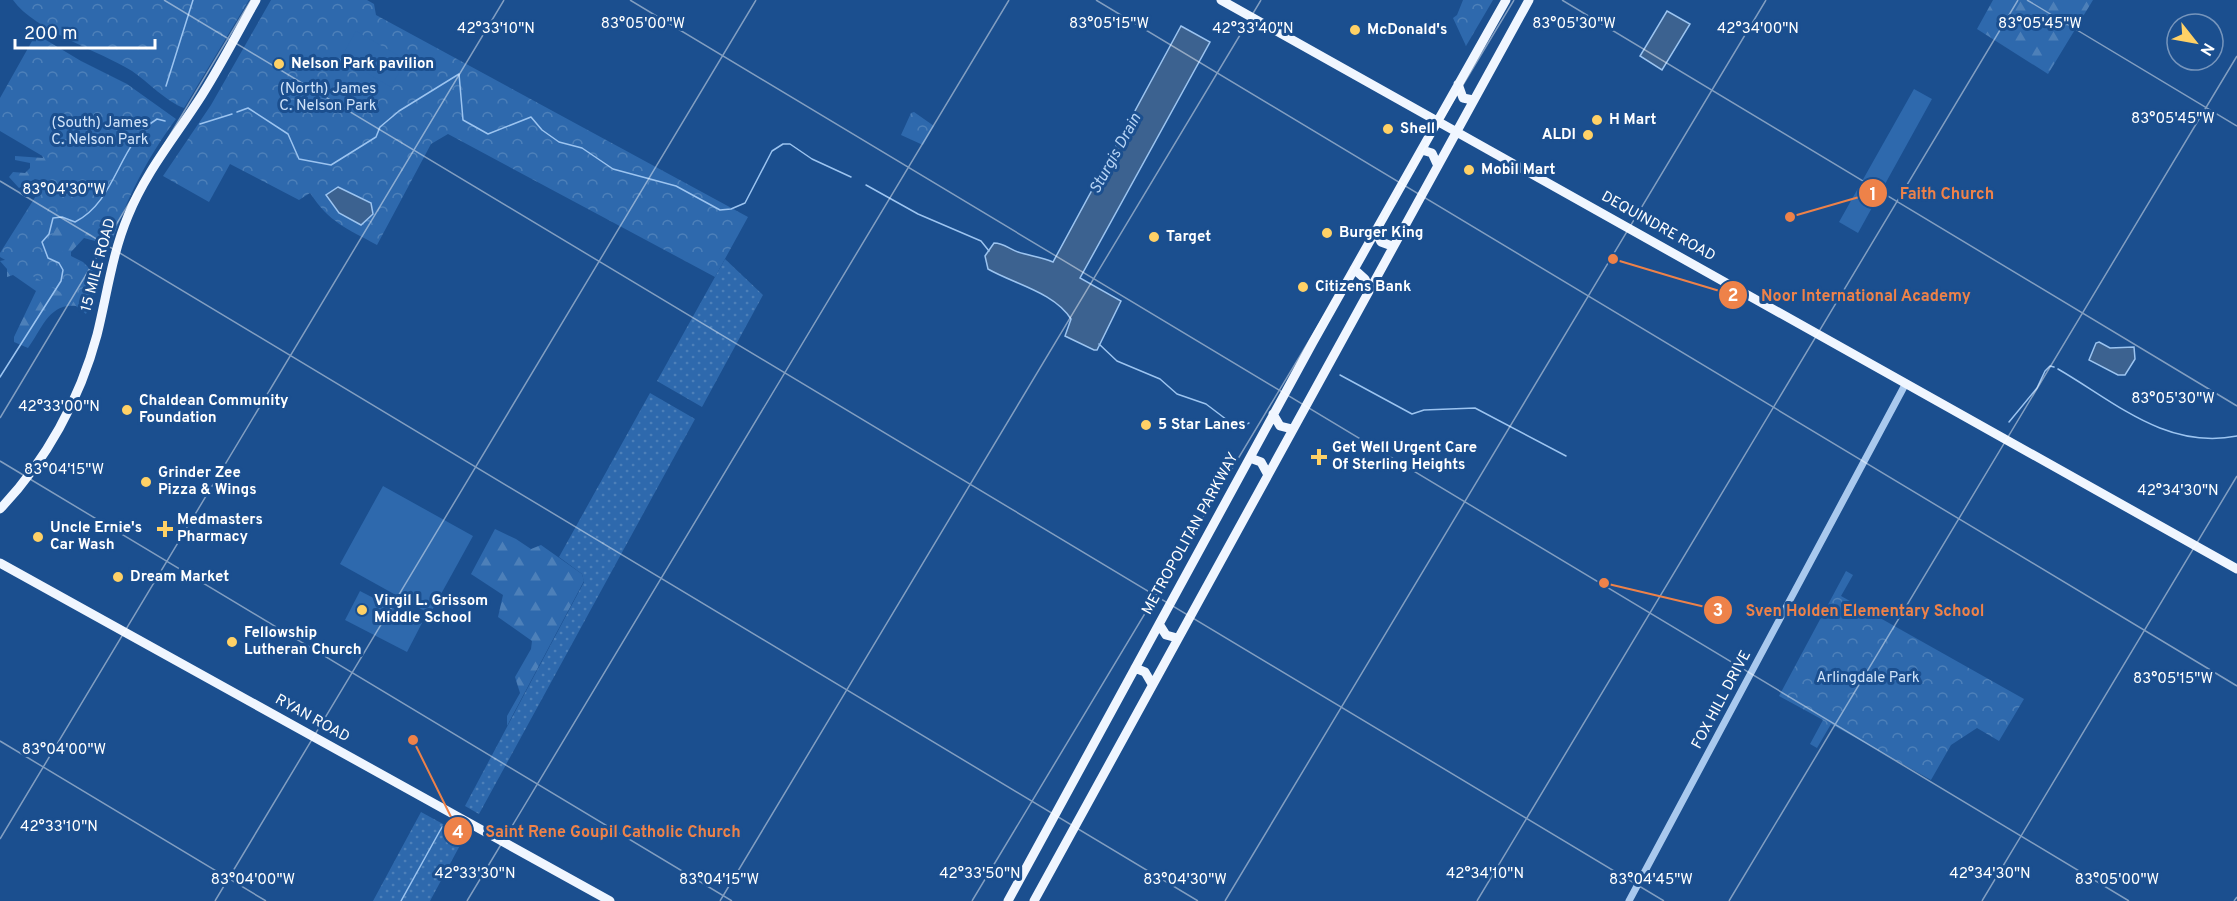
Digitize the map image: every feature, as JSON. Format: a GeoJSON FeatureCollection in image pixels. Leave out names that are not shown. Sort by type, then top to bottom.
{"type":"FeatureCollection","features":[{"type":"Feature","properties":{"kind":"main road","name":"15 MILE ROAD"},"geometry":{"type":"LineString","coordinates":[[0,509],[43,454],[75,397],[93,347],[120,236],[136,198],[156,161],[202,94],[256,0]]}},
{"type":"Feature","properties":{"kind":"main road","name":"DEQUINDRE ROAD"},"geometry":{"type":"LineString","coordinates":[[1221,0],[2237,569]]}},
{"type":"Feature","properties":{"kind":"main road","name":"METROPOLITAN PARKWAY"},"geometry":{"type":"LineString","coordinates":[[1008,901],[1375,230],[1506,0]]}},
{"type":"Feature","properties":{"kind":"main road"},"geometry":{"type":"LineString","coordinates":[[1034,901],[1267,473],[1529,0]]}},
{"type":"Feature","properties":{"kind":"main road"},"geometry":{"type":"LineString","coordinates":[[1458,84],[1463,98],[1473,100]]}},
{"type":"Feature","properties":{"kind":"main road"},"geometry":{"type":"LineString","coordinates":[[1422,150],[1432,153],[1437,164]]}},
{"type":"Feature","properties":{"kind":"main road"},"geometry":{"type":"LineString","coordinates":[[1375,230],[1381,242],[1392,246]]}},
{"type":"Feature","properties":{"kind":"main road"},"geometry":{"type":"LineString","coordinates":[[1354,269],[1365,279],[1369,288]]}},
{"type":"Feature","properties":{"kind":"main road"},"geometry":{"type":"LineString","coordinates":[[1274,414],[1280,426],[1292,429]]}},
{"type":"Feature","properties":{"kind":"main road"},"geometry":{"type":"LineString","coordinates":[[1250,458],[1262,462],[1267,473]]}},
{"type":"Feature","properties":{"kind":"main road","name":"RYAN ROAD"},"geometry":{"type":"LineString","coordinates":[[0,563],[610,901]]}},
{"type":"Feature","properties":{"kind":"main road"},"geometry":{"type":"LineString","coordinates":[[1159,624],[1166,635],[1177,638]]}},
{"type":"Feature","properties":{"kind":"main road"},"geometry":{"type":"LineString","coordinates":[[1135,668],[1145,672],[1152,684]]}},
{"type":"Feature","properties":{"kind":"street","name":"FOX HILL DRIVE"},"geometry":{"type":"LineString","coordinates":[[1629,901],[1906,383]]}},
{"type":"Feature","properties":{"kind":"green space","name":"(South) James C. Nelson Park"},"geometry":{"type":"Polygon","coordinates":[[[13,0],[249,0],[184,108],[164,97],[119,63],[69,40],[36,21],[13,0]]]}},
{"type":"Feature","properties":{"kind":"green space","name":"(North) James C. Nelson Park"},"geometry":{"type":"Polygon","coordinates":[[[271,0],[367,0],[374,4],[376,15],[748,217],[715,277],[448,134],[431,144],[377,245],[332,218],[310,193],[299,200],[230,164],[209,202],[163,176],[211,105],[271,0]]]}},
{"type":"Feature","properties":{"kind":"green space"},"geometry":{"type":"Polygon","coordinates":[[[1463,0],[1493,0],[1466,46],[1453,18],[1457,15],[1463,0]]]}},
{"type":"Feature","properties":{"kind":"green space"},"geometry":{"type":"Polygon","coordinates":[[[1993,0],[2093,0],[2048,74],[1977,29],[1993,0]]]}},
{"type":"Feature","properties":{"kind":"green space"},"geometry":{"type":"Polygon","coordinates":[[[356,31],[406,60],[391,87],[341,58],[356,31]]]}},
{"type":"Feature","properties":{"kind":"green space","name":"(South) James C. Nelson Park"},"geometry":{"type":"Polygon","coordinates":[[[36,34],[81,61],[127,84],[176,119],[138,180],[110,246],[62,217],[48,243],[98,274],[89,309],[0,257],[0,253],[56,164],[0,131],[0,98],[36,34]]]}},
{"type":"Feature","properties":{"kind":"green space"},"geometry":{"type":"Polygon","coordinates":[[[1914,89],[1932,99],[1858,233],[1839,222],[1914,89]]]}},
{"type":"Feature","properties":{"kind":"green space"},"geometry":{"type":"Polygon","coordinates":[[[29,109],[98,237],[95,241],[84,238],[71,252],[71,256],[83,262],[99,278],[86,314],[76,306],[59,309],[47,319],[28,348],[14,342],[14,337],[36,291],[13,275],[7,277],[7,269],[0,261],[9,259],[45,186],[43,181],[35,179],[19,188],[9,177],[13,172],[25,173],[30,168],[30,163],[15,160],[15,156],[43,158],[29,109]]]}},
{"type":"Feature","properties":{"kind":"green space"},"geometry":{"type":"Polygon","coordinates":[[[914,112],[934,126],[923,145],[901,135],[911,113],[914,112]]]}},
{"type":"Feature","properties":{"kind":"green space"},"geometry":{"type":"Polygon","coordinates":[[[725,259],[763,295],[702,407],[657,381],[725,259]]]}},
{"type":"Feature","properties":{"kind":"green space"},"geometry":{"type":"Polygon","coordinates":[[[650,393],[695,419],[479,814],[465,806],[584,582],[582,574],[559,557],[650,393]]]}},
{"type":"Feature","properties":{"kind":"green space"},"geometry":{"type":"Polygon","coordinates":[[[383,486],[473,536],[430,614],[340,564],[383,486]]]}},
{"type":"Feature","properties":{"kind":"green space"},"geometry":{"type":"Polygon","coordinates":[[[495,529],[531,549],[541,545],[582,574],[584,581],[507,726],[507,716],[520,693],[515,677],[531,649],[532,641],[498,617],[503,595],[471,574],[495,529]]]}},
{"type":"Feature","properties":{"kind":"green space","name":"Arlingdale Park"},"geometry":{"type":"Polygon","coordinates":[[[1846,571],[1853,575],[1841,596],[2024,699],[1999,741],[1977,728],[1951,745],[1931,780],[1831,724],[1817,748],[1810,744],[1823,720],[1779,696],[1846,571]]]}},
{"type":"Feature","properties":{"kind":"green space"},"geometry":{"type":"Polygon","coordinates":[[[360,591],[422,623],[407,652],[345,620],[360,591]]]}},
{"type":"Feature","properties":{"kind":"green space"},"geometry":{"type":"Polygon","coordinates":[[[421,812],[465,836],[430,901],[373,901],[421,812]]]}},
{"type":"Feature","properties":{"kind":"water"},"geometry":{"type":"Polygon","coordinates":[[[1667,11],[1690,24],[1662,70],[1640,56],[1667,11]]]}},
{"type":"Feature","properties":{"kind":"water","name":"Sturgis Drain"},"geometry":{"type":"Polygon","coordinates":[[[1181,26],[1210,42],[1080,278],[1121,301],[1097,350],[1094,350],[1065,336],[1071,319],[1055,302],[1033,289],[988,269],[985,256],[994,243],[998,243],[1018,252],[1053,262],[1181,26]]]}},
{"type":"Feature","properties":{"kind":"water"},"geometry":{"type":"Polygon","coordinates":[[[338,187],[371,203],[373,214],[361,225],[339,213],[326,195],[338,187]]]}},
{"type":"Feature","properties":{"kind":"water"},"geometry":{"type":"Polygon","coordinates":[[[2099,342],[2110,348],[2134,347],[2135,359],[2125,375],[2118,375],[2089,360],[2096,343],[2099,342]]]}},
{"type":"Feature","properties":{"kind":"waterway"},"geometry":{"type":"LineString","coordinates":[[166,86],[193,0]]}},
{"type":"Feature","properties":{"kind":"waterway"},"geometry":{"type":"LineString","coordinates":[[237,112],[248,108],[288,134],[299,159],[331,165],[376,137],[380,127],[399,111],[459,74],[463,120],[488,134],[531,117],[542,130],[559,142],[582,148],[613,169],[676,186],[720,210],[731,209],[745,203],[772,151],[783,144],[790,144],[812,159],[851,177]]}},
{"type":"Feature","properties":{"kind":"waterway"},"geometry":{"type":"LineString","coordinates":[[200,124],[232,114]]}},
{"type":"Feature","properties":{"kind":"waterway"},"geometry":{"type":"LineString","coordinates":[[0,377],[61,281],[63,270],[59,263],[48,258],[42,242],[49,234],[53,218],[62,217],[75,222],[89,213],[109,187],[134,142],[144,129],[157,119],[165,121]]}},
{"type":"Feature","properties":{"kind":"waterway"},"geometry":{"type":"LineString","coordinates":[[866,185],[918,214],[981,241],[989,251]]}},
{"type":"Feature","properties":{"kind":"waterway"},"geometry":{"type":"LineString","coordinates":[[1099,344],[1117,361],[1160,379],[1177,394],[1206,404],[1235,426],[1240,427],[1249,423]]}},
{"type":"Feature","properties":{"kind":"waterway"},"geometry":{"type":"LineString","coordinates":[[2009,422],[2037,388],[2045,371],[2050,366],[2054,367]]}},
{"type":"Feature","properties":{"kind":"waterway"},"geometry":{"type":"LineString","coordinates":[[2058,369],[2121,408],[2164,430],[2187,436],[2211,438],[2237,436]]}},
{"type":"Feature","properties":{"kind":"waterway"},"geometry":{"type":"LineString","coordinates":[[1340,375],[1412,414],[1424,410],[1475,408],[1566,456]]}},
{"type":"Feature","properties":{"kind":"waterway"},"geometry":{"type":"LineString","coordinates":[[401,901],[442,827]]}},
{"type":"Feature","properties":{"kind":"place","name":"McDonald's"},"geometry":{"type":"Point","coordinates":[1355,30]}},
{"type":"Feature","properties":{"kind":"place","name":"Nelson Park pavilion"},"geometry":{"type":"Point","coordinates":[279,64]}},
{"type":"Feature","properties":{"kind":"place","name":"H Mart"},"geometry":{"type":"Point","coordinates":[1597,120]}},
{"type":"Feature","properties":{"kind":"place","name":"Shell"},"geometry":{"type":"Point","coordinates":[1388,129]}},
{"type":"Feature","properties":{"kind":"place","name":"ALDI"},"geometry":{"type":"Point","coordinates":[1588,135]}},
{"type":"Feature","properties":{"kind":"place","name":"Mobil Mart"},"geometry":{"type":"Point","coordinates":[1469,170]}},
{"type":"Feature","properties":{"kind":"place","name":"Faith Church"},"geometry":{"type":"Point","coordinates":[1790,217]}},
{"type":"Feature","properties":{"kind":"place","name":"Burger King"},"geometry":{"type":"Point","coordinates":[1327,233]}},
{"type":"Feature","properties":{"kind":"place","name":"Target"},"geometry":{"type":"Point","coordinates":[1154,237]}},
{"type":"Feature","properties":{"kind":"place","name":"Noor International Academy"},"geometry":{"type":"Point","coordinates":[1613,259]}},
{"type":"Feature","properties":{"kind":"place","name":"Citizens Bank"},"geometry":{"type":"Point","coordinates":[1303,287]}},
{"type":"Feature","properties":{"kind":"place","name":"Chaldean Community Foundation"},"geometry":{"type":"Point","coordinates":[127,410]}},
{"type":"Feature","properties":{"kind":"place","name":"5 Star Lanes"},"geometry":{"type":"Point","coordinates":[1146,425]}},
{"type":"Feature","properties":{"kind":"place","name":"Get Well Urgent Care Of Sterling Heights"},"geometry":{"type":"Point","coordinates":[1319,457]}},
{"type":"Feature","properties":{"kind":"place","name":"Grinder Zee Pizza & Wings"},"geometry":{"type":"Point","coordinates":[146,482]}},
{"type":"Feature","properties":{"kind":"place","name":"Medmasters Pharmacy"},"geometry":{"type":"Point","coordinates":[165,529]}},
{"type":"Feature","properties":{"kind":"place","name":"Uncle Ernie's Car Wash"},"geometry":{"type":"Point","coordinates":[38,537]}},
{"type":"Feature","properties":{"kind":"place","name":"Dream Market"},"geometry":{"type":"Point","coordinates":[118,577]}},
{"type":"Feature","properties":{"kind":"place","name":"Sven Holden Elementary School"},"geometry":{"type":"Point","coordinates":[1604,583]}},
{"type":"Feature","properties":{"kind":"place","name":"Virgil L. Grissom Middle School"},"geometry":{"type":"Point","coordinates":[362,610]}},
{"type":"Feature","properties":{"kind":"place","name":"Fellowship Lutheran Church"},"geometry":{"type":"Point","coordinates":[232,642]}},
{"type":"Feature","properties":{"kind":"place","name":"Saint Rene Goupil Catholic Church"},"geometry":{"type":"Point","coordinates":[413,740]}}]}
